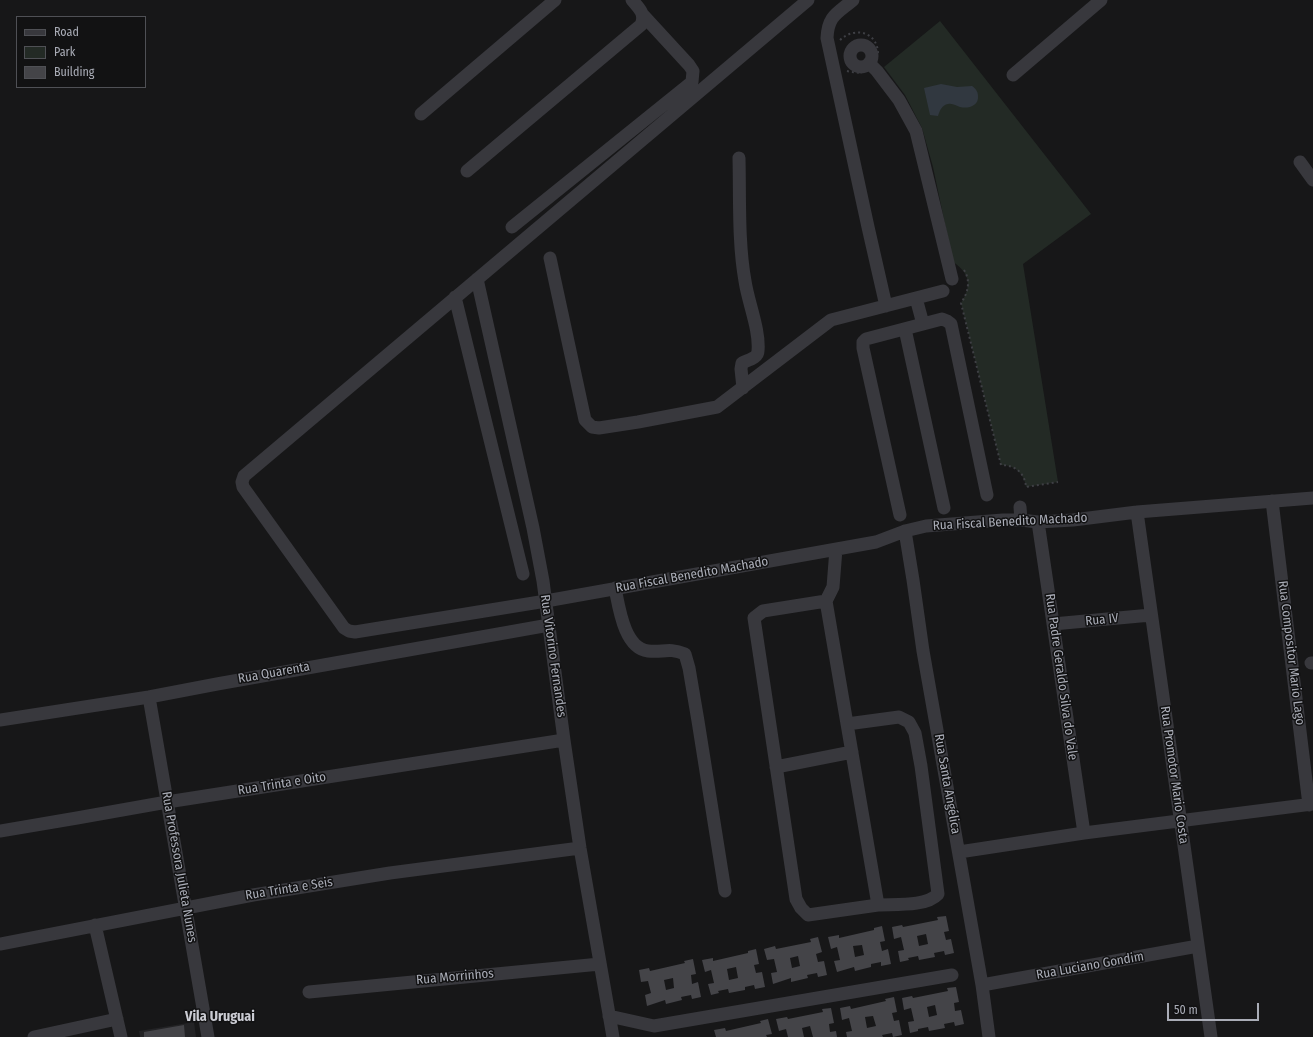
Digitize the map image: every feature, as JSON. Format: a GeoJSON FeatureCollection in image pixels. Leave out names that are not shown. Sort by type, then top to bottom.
{"type":"FeatureCollection","features":[{"type":"Feature","properties":{"kind":"street"},"geometry":{"type":"LineString","coordinates":[[420,114],[555,0]]}},
{"type":"Feature","properties":{"kind":"street"},"geometry":{"type":"LineString","coordinates":[[512,227],[692,82],[693,71],[689,65],[643,15],[642,11],[632,0]]}},
{"type":"Feature","properties":{"kind":"street"},"geometry":{"type":"LineString","coordinates":[[523,574],[456,297],[808,0]]}},
{"type":"Feature","properties":{"kind":"street"},"geometry":{"type":"LineString","coordinates":[[853,0],[831,18],[827,27],[827,38],[886,306]]}},
{"type":"Feature","properties":{"kind":"street"},"geometry":{"type":"LineString","coordinates":[[1012,75],[1101,0]]}},
{"type":"Feature","properties":{"kind":"street"},"geometry":{"type":"LineString","coordinates":[[467,171],[641,25],[644,19],[643,15]]}},
{"type":"Feature","properties":{"kind":"street"},"geometry":{"type":"LineString","coordinates":[[870,65],[877,71],[899,100],[916,131],[952,279]]}},
{"type":"Feature","properties":{"kind":"street"},"geometry":{"type":"LineString","coordinates":[[739,158],[744,281],[758,341],[758,353],[756,356],[742,363],[740,368],[743,388]]}},
{"type":"Feature","properties":{"kind":"street"},"geometry":{"type":"LineString","coordinates":[[1300,162],[1313,180]]}},
{"type":"Feature","properties":{"kind":"street"},"geometry":{"type":"LineString","coordinates":[[550,258],[585,420],[592,427],[599,428],[618,426],[717,407],[831,320],[943,291]]}},
{"type":"Feature","properties":{"kind":"street","name":"Rua Vitorino Fernandes"},"geometry":{"type":"LineString","coordinates":[[477,279],[533,528],[543,582],[580,848],[613,1037]]}},
{"type":"Feature","properties":{"kind":"street","name":"Rua Fiscal Benedito Machado"},"geometry":{"type":"LineString","coordinates":[[456,297],[244,476],[242,482],[244,487],[344,628],[349,631],[355,632],[546,600],[876,542],[905,531],[926,526],[1003,514],[1021,514],[1038,522],[1073,520],[1137,512],[1313,498]]}},
{"type":"Feature","properties":{"kind":"street"},"geometry":{"type":"LineString","coordinates":[[916,298],[923,324]]}},
{"type":"Feature","properties":{"kind":"street"},"geometry":{"type":"LineString","coordinates":[[900,515],[863,348],[863,342],[866,339],[942,319],[951,324],[987,495]]}},
{"type":"Feature","properties":{"kind":"street"},"geometry":{"type":"LineString","coordinates":[[905,329],[944,508]]}},
{"type":"Feature","properties":{"kind":"street","name":"Rua Compositor Mario Lago"},"geometry":{"type":"LineString","coordinates":[[1272,501],[1311,805]]}},
{"type":"Feature","properties":{"kind":"street","name":"Rua Promotor Mario Costa"},"geometry":{"type":"LineString","coordinates":[[1137,512],[1211,1037]]}},
{"type":"Feature","properties":{"kind":"street","name":"Rua Padre Geraldo Silva do Vale"},"geometry":{"type":"LineString","coordinates":[[1038,522],[1084,833]]}},
{"type":"Feature","properties":{"kind":"street","name":"Rua Santa Angélica"},"geometry":{"type":"LineString","coordinates":[[905,531],[923,651],[982,985],[989,1037]]}},
{"type":"Feature","properties":{"kind":"street"},"geometry":{"type":"LineString","coordinates":[[836,549],[833,587],[826,601],[878,905]]}},
{"type":"Feature","properties":{"kind":"street"},"geometry":{"type":"LineString","coordinates":[[615,588],[624,628],[634,645],[647,651],[674,650],[684,654],[689,668],[725,891]]}},
{"type":"Feature","properties":{"kind":"street"},"geometry":{"type":"LineString","coordinates":[[826,601],[763,611],[754,618],[796,899],[801,908],[808,915],[878,905],[921,902],[934,899],[938,894],[921,766],[915,733],[910,722],[899,717],[847,724]]}},
{"type":"Feature","properties":{"kind":"street","name":"Rua IV"},"geometry":{"type":"LineString","coordinates":[[1053,624],[1151,615]]}},
{"type":"Feature","properties":{"kind":"street","name":"Rua Quarenta"},"geometry":{"type":"LineString","coordinates":[[0,720],[149,697],[549,625]]}},
{"type":"Feature","properties":{"kind":"street","name":"Rua Professora Julieta Nunes"},"geometry":{"type":"LineString","coordinates":[[149,697],[208,1037]]}},
{"type":"Feature","properties":{"kind":"street","name":"Rua Trinta e Oito"},"geometry":{"type":"LineString","coordinates":[[0,830],[167,802],[564,740]]}},
{"type":"Feature","properties":{"kind":"street"},"geometry":{"type":"LineString","coordinates":[[776,767],[852,752]]}},
{"type":"Feature","properties":{"kind":"street"},"geometry":{"type":"LineString","coordinates":[[959,852],[1084,833],[1311,805]]}},
{"type":"Feature","properties":{"kind":"street","name":"Rua Trinta e Seis"},"geometry":{"type":"LineString","coordinates":[[0,944],[253,895],[390,873],[580,848]]}},
{"type":"Feature","properties":{"kind":"street"},"geometry":{"type":"LineString","coordinates":[[95,925],[121,1037]]}},
{"type":"Feature","properties":{"kind":"street","name":"Rua Luciano Gondim"},"geometry":{"type":"LineString","coordinates":[[982,985],[1198,946]]}},
{"type":"Feature","properties":{"kind":"street","name":"Rua Morrinhos"},"geometry":{"type":"LineString","coordinates":[[309,992],[600,964]]}},
{"type":"Feature","properties":{"kind":"street"},"geometry":{"type":"LineString","coordinates":[[609,1016],[654,1026],[952,975]]}},
{"type":"Feature","properties":{"kind":"street"},"geometry":{"type":"LineString","coordinates":[[34,1037],[117,1019]]}},
{"type":"Feature","properties":{"kind":"path"},"geometry":{"type":"LineString","coordinates":[[839,41],[850,33],[856,32],[863,33],[874,40],[877,46],[878,52],[870,65],[851,72],[844,70]]}},
{"type":"Feature","properties":{"kind":"path"},"geometry":{"type":"LineString","coordinates":[[960,266],[967,276],[968,288],[966,296],[961,303],[1000,465],[1013,466],[1019,470],[1026,481],[1026,487],[1058,482]]}},
{"type":"Feature","properties":{"kind":"shaded area"},"geometry":{"type":"Polygon","coordinates":[[[941,84],[957,87],[972,86],[978,96],[977,102],[966,108],[951,104],[944,105],[938,116],[930,115],[924,88],[941,84]]]}},
{"type":"Feature","properties":{"kind":"shaded area"},"geometry":{"type":"Polygon","coordinates":[[[194,1022],[196,1037],[140,1037],[139,1031],[194,1022]]]}},
{"type":"Feature","properties":{"kind":"green space"},"geometry":{"type":"Polygon","coordinates":[[[940,21],[1091,214],[1023,264],[1058,482],[1026,487],[1021,474],[1015,468],[1001,465],[961,303],[967,291],[968,280],[959,266],[953,262],[933,167],[922,128],[905,95],[884,67],[940,21]]]}},
{"type":"Feature","properties":{"kind":"building"},"geometry":{"type":"Polygon","coordinates":[[[946,916],[949,931],[944,932],[946,940],[951,939],[954,953],[945,955],[944,951],[934,953],[935,957],[919,960],[918,956],[908,958],[909,960],[900,962],[898,951],[904,950],[901,937],[894,939],[892,927],[902,925],[903,927],[938,920],[937,917],[946,916]],[[926,934],[917,936],[919,946],[928,944],[926,934]]]}},
{"type":"Feature","properties":{"kind":"building"},"geometry":{"type":"Polygon","coordinates":[[[882,926],[885,941],[880,942],[882,951],[888,949],[891,964],[881,966],[881,962],[871,964],[871,967],[855,971],[854,967],[837,972],[834,961],[840,960],[837,947],[831,949],[828,937],[839,935],[839,938],[874,930],[874,928],[882,926]],[[862,945],[853,946],[855,957],[864,955],[862,945]]]}},
{"type":"Feature","properties":{"kind":"building"},"geometry":{"type":"Polygon","coordinates":[[[818,937],[822,952],[816,954],[818,962],[824,961],[827,975],[818,977],[817,973],[807,975],[808,978],[791,982],[791,978],[773,984],[771,973],[777,972],[774,959],[767,960],[764,949],[775,946],[776,949],[811,942],[810,939],[818,937]],[[798,956],[790,958],[792,968],[800,966],[798,956]]]}},
{"type":"Feature","properties":{"kind":"building"},"geometry":{"type":"Polygon","coordinates":[[[756,949],[759,964],[754,965],[756,973],[762,972],[765,987],[755,989],[754,985],[745,987],[745,990],[729,993],[728,989],[718,991],[719,993],[711,995],[708,984],[714,983],[711,970],[705,972],[702,960],[713,958],[713,961],[748,953],[748,951],[756,949]],[[736,967],[727,969],[729,980],[738,978],[736,967]]]}},
{"type":"Feature","properties":{"kind":"building"},"geometry":{"type":"Polygon","coordinates":[[[693,959],[696,974],[691,975],[692,984],[698,982],[701,997],[692,999],[691,995],[681,997],[682,1000],[666,1004],[665,1000],[647,1006],[645,995],[651,993],[648,981],[641,982],[639,970],[649,968],[650,971],[685,963],[684,961],[693,959]],[[673,978],[664,980],[666,990],[674,988],[673,978]]]}},
{"type":"Feature","properties":{"kind":"building"},"geometry":{"type":"Polygon","coordinates":[[[956,987],[959,1002],[954,1003],[955,1011],[961,1010],[964,1024],[955,1026],[954,1022],[944,1024],[945,1028],[929,1031],[928,1027],[918,1029],[918,1031],[910,1033],[908,1022],[914,1021],[911,1008],[904,1010],[902,998],[912,996],[913,998],[948,991],[947,988],[956,987]],[[935,1005],[927,1007],[929,1017],[937,1015],[935,1005]]]}},
{"type":"Feature","properties":{"kind":"building"},"geometry":{"type":"Polygon","coordinates":[[[894,997],[897,1012],[892,1013],[894,1021],[899,1020],[902,1035],[893,1037],[892,1033],[882,1035],[883,1037],[847,1037],[846,1032],[852,1031],[849,1018],[842,1020],[840,1008],[850,1006],[851,1009],[886,1001],[885,999],[894,997]],[[873,1016],[865,1017],[867,1028],[876,1026],[873,1016]]]}},
{"type":"Feature","properties":{"kind":"building"},"geometry":{"type":"Polygon","coordinates":[[[831,1008],[834,1023],[829,1024],[830,1032],[836,1031],[837,1037],[813,1037],[810,1026],[802,1028],[804,1037],[788,1037],[786,1029],[779,1031],[776,1019],[787,1017],[788,1019],[823,1012],[822,1009],[831,1008]]]}},
{"type":"Feature","properties":{"kind":"building"},"geometry":{"type":"Polygon","coordinates":[[[768,1019],[772,1034],[766,1035],[767,1037],[716,1037],[714,1030],[725,1028],[726,1031],[761,1023],[760,1021],[768,1019]]]}},
{"type":"Feature","properties":{"kind":"building"},"geometry":{"type":"Polygon","coordinates":[[[184,1025],[185,1037],[144,1037],[144,1032],[184,1025]]]}},
{"type":"Feature","properties":{"kind":"district","name":"Vila Uruguai"},"geometry":{"type":"Point","coordinates":[220,1017]}}]}
